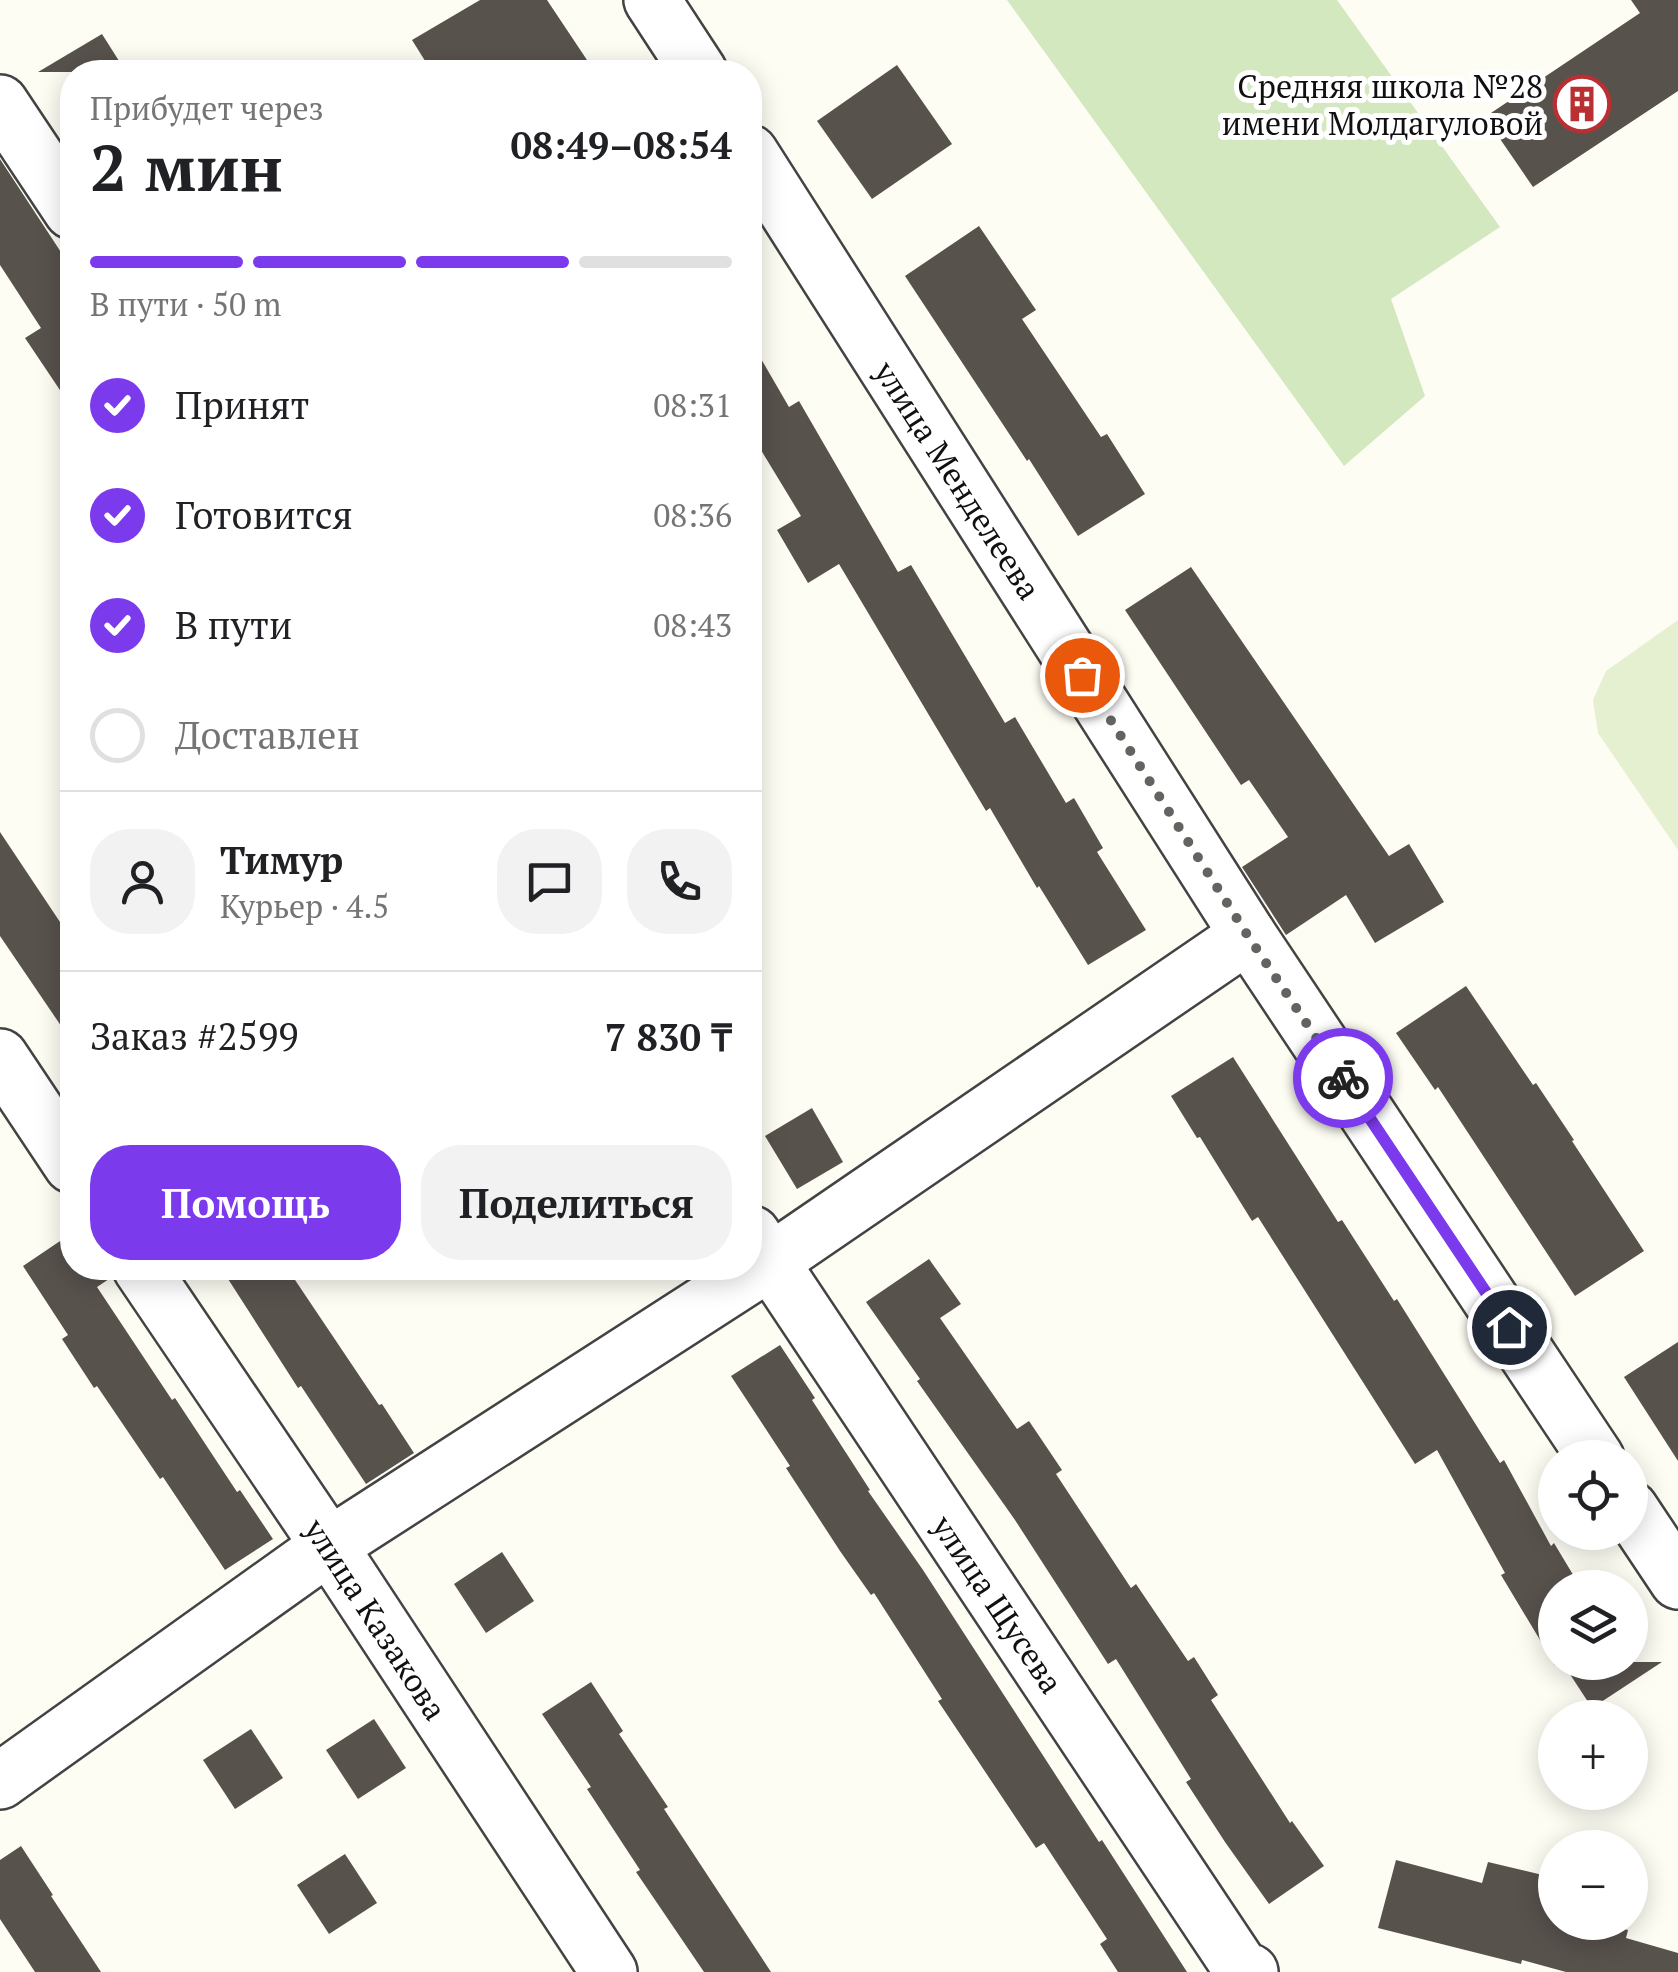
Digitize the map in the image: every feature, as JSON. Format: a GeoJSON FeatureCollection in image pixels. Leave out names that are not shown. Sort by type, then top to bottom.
{"type":"FeatureCollection","features":[{"type":"Feature","properties":{"kind":"street"},"geometry":{"type":"LineString","coordinates":[[652,0],[690,60]]}},
{"type":"Feature","properties":{"kind":"street"},"geometry":{"type":"LineString","coordinates":[[0,103],[60,193]]}},
{"type":"Feature","properties":{"kind":"street","name":"улица Менделеева"},"geometry":{"type":"LineString","coordinates":[[762,172],[1248,936],[1584,1440]]}},
{"type":"Feature","properties":{"kind":"street"},"geometry":{"type":"LineString","coordinates":[[762,1245],[1248,936]]}},
{"type":"Feature","properties":{"kind":"street"},"geometry":{"type":"LineString","coordinates":[[0,1057],[60,1147]]}},
{"type":"Feature","properties":{"kind":"street","name":"улица Щусева"},"geometry":{"type":"LineString","coordinates":[[762,1249],[1242,1970],[1250,1972]]}},
{"type":"Feature","properties":{"kind":"street","name":"улица Казакова"},"geometry":{"type":"LineString","coordinates":[[150,1280],[609,1972]]}},
{"type":"Feature","properties":{"kind":"street"},"geometry":{"type":"LineString","coordinates":[[0,1780],[711,1280]]}},
{"type":"Feature","properties":{"kind":"street"},"geometry":{"type":"LineString","coordinates":[[1648,1536],[1678,1581]]}},
{"type":"Feature","properties":{"kind":"green space"},"geometry":{"type":"Polygon","coordinates":[[[1007,0],[1337,0],[1500,227],[1391,299],[1425,396],[1344,466],[1007,0]]]}},
{"type":"Feature","properties":{"kind":"green space"},"geometry":{"type":"Polygon","coordinates":[[[1678,620],[1678,850],[1598,733],[1593,700],[1606,671],[1678,620]]]}},
{"type":"Feature","properties":{"kind":"building"},"geometry":{"type":"Polygon","coordinates":[[[480,0],[547,0],[587,60],[424,60],[412,40],[480,0]]]}},
{"type":"Feature","properties":{"kind":"building","name":"Средняя школа №28 имени Молдагуловой"},"geometry":{"type":"Polygon","coordinates":[[[1631,0],[1678,0],[1678,91],[1533,187],[1485,117],[1640,13],[1631,0]]]}},
{"type":"Feature","properties":{"kind":"building"},"geometry":{"type":"Polygon","coordinates":[[[102,34],[118,60],[60,60],[60,72],[38,72],[102,34]]]}},
{"type":"Feature","properties":{"kind":"building"},"geometry":{"type":"Polygon","coordinates":[[[897,65],[952,144],[872,199],[817,121],[897,65]]]}},
{"type":"Feature","properties":{"kind":"building"},"geometry":{"type":"Polygon","coordinates":[[[0,159],[60,251],[60,390],[25,338],[41,328],[0,265],[0,159]]]}},
{"type":"Feature","properties":{"kind":"building"},"geometry":{"type":"Polygon","coordinates":[[[979,226],[1036,310],[1022,319],[1101,437],[1107,434],[1145,494],[1078,536],[905,276],[979,226]]]}},
{"type":"Feature","properties":{"kind":"building"},"geometry":{"type":"Polygon","coordinates":[[[762,361],[789,407],[799,401],[898,572],[911,565],[1005,723],[1015,717],[1066,803],[1074,798],[1103,848],[1097,852],[1146,930],[1088,965],[990,808],[986,811],[839,564],[808,583],[777,530],[801,516],[762,452],[762,361]]]}},
{"type":"Feature","properties":{"kind":"building"},"geometry":{"type":"Polygon","coordinates":[[[1191,567],[1389,856],[1409,844],[1444,902],[1375,943],[1346,895],[1286,935],[1242,867],[1288,837],[1249,780],[1241,785],[1125,610],[1191,567]]]}},
{"type":"Feature","properties":{"kind":"building"},"geometry":{"type":"Polygon","coordinates":[[[0,832],[60,922],[60,1024],[0,936],[0,832]]]}},
{"type":"Feature","properties":{"kind":"building"},"geometry":{"type":"Polygon","coordinates":[[[1466,986],[1533,1085],[1536,1083],[1644,1251],[1575,1296],[1438,1087],[1435,1090],[1396,1033],[1466,986]]]}},
{"type":"Feature","properties":{"kind":"building"},"geometry":{"type":"Polygon","coordinates":[[[1233,1057],[1338,1222],[1342,1220],[1394,1301],[1397,1299],[1500,1463],[1504,1460],[1538,1522],[1538,1550],[1558,1550],[1570,1570],[1538,1570],[1538,1637],[1501,1575],[1505,1573],[1437,1450],[1415,1464],[1258,1217],[1252,1221],[1171,1096],[1233,1057]]]}},
{"type":"Feature","properties":{"kind":"building"},"geometry":{"type":"Polygon","coordinates":[[[812,1108],[843,1162],[797,1189],[765,1136],[812,1108]]]}},
{"type":"Feature","properties":{"kind":"building"},"geometry":{"type":"Polygon","coordinates":[[[60,1241],[60,1280],[108,1280],[97,1287],[172,1400],[175,1398],[273,1539],[225,1570],[163,1477],[160,1479],[97,1386],[94,1388],[62,1339],[68,1335],[23,1266],[60,1241]]]}},
{"type":"Feature","properties":{"kind":"building"},"geometry":{"type":"Polygon","coordinates":[[[929,1259],[961,1304],[940,1318],[1017,1429],[1029,1421],[1062,1470],[1056,1474],[1131,1588],[1136,1584],[1188,1661],[1194,1657],[1218,1695],[1211,1700],[1290,1823],[1324,1866],[1269,1904],[1186,1782],[1191,1779],[1116,1659],[1108,1664],[866,1302],[929,1259]]]}},
{"type":"Feature","properties":{"kind":"building"},"geometry":{"type":"Polygon","coordinates":[[[229,1280],[295,1280],[414,1453],[366,1484],[301,1386],[298,1388],[229,1280]]]}},
{"type":"Feature","properties":{"kind":"building"},"geometry":{"type":"Polygon","coordinates":[[[1678,1342],[1678,1461],[1624,1377],[1678,1342]]]}},
{"type":"Feature","properties":{"kind":"building"},"geometry":{"type":"Polygon","coordinates":[[[780,1345],[868,1491],[1187,1972],[1118,1972],[1100,1944],[1107,1939],[1044,1843],[1036,1848],[938,1701],[942,1699],[874,1593],[871,1595],[840,1551],[786,1468],[790,1466],[731,1376],[780,1345]]]}},
{"type":"Feature","properties":{"kind":"building"},"geometry":{"type":"Polygon","coordinates":[[[502,1552],[534,1601],[486,1633],[454,1584],[502,1552]]]}},
{"type":"Feature","properties":{"kind":"building"},"geometry":{"type":"Polygon","coordinates":[[[1648,1662],[1662,1662],[1648,1671],[1648,1662]]]}},
{"type":"Feature","properties":{"kind":"building"},"geometry":{"type":"Polygon","coordinates":[[[1574,1680],[1635,1680],[1604,1700],[1587,1700],[1574,1680]]]}},
{"type":"Feature","properties":{"kind":"building"},"geometry":{"type":"Polygon","coordinates":[[[591,1682],[623,1731],[619,1734],[668,1807],[664,1809],[771,1972],[704,1972],[636,1872],[640,1870],[587,1789],[591,1787],[542,1714],[591,1682]]]}},
{"type":"Feature","properties":{"kind":"building"},"geometry":{"type":"Polygon","coordinates":[[[374,1719],[406,1768],[358,1799],[326,1750],[374,1719]]]}},
{"type":"Feature","properties":{"kind":"building"},"geometry":{"type":"Polygon","coordinates":[[[251,1729],[283,1778],[235,1809],[203,1760],[251,1729]]]}},
{"type":"Feature","properties":{"kind":"building"},"geometry":{"type":"Polygon","coordinates":[[[21,1846],[101,1972],[35,1972],[0,1919],[0,1860],[21,1846]]]}},
{"type":"Feature","properties":{"kind":"building"},"geometry":{"type":"Polygon","coordinates":[[[345,1854],[377,1903],[329,1934],[297,1885],[345,1854]]]}},
{"type":"Feature","properties":{"kind":"building"},"geometry":{"type":"Polygon","coordinates":[[[1396,1860],[1482,1883],[1488,1862],[1538,1874],[1538,1940],[1633,1940],[1678,1953],[1678,1972],[1566,1972],[1378,1928],[1396,1860]]]}},
{"type":"Feature","properties":{"kind":"way so far"},"geometry":{"type":"LineString","coordinates":[[1082,675],[1343,1078]]}},
{"type":"Feature","properties":{"kind":"place","name":"Средняя школа №28 имени Молдагуловой"},"geometry":{"type":"Point","coordinates":[1582,104]}},
{"type":"Feature","properties":{"kind":"route"},"geometry":{"type":"LineString","coordinates":[[1343,1078],[1509,1327]]}}]}
